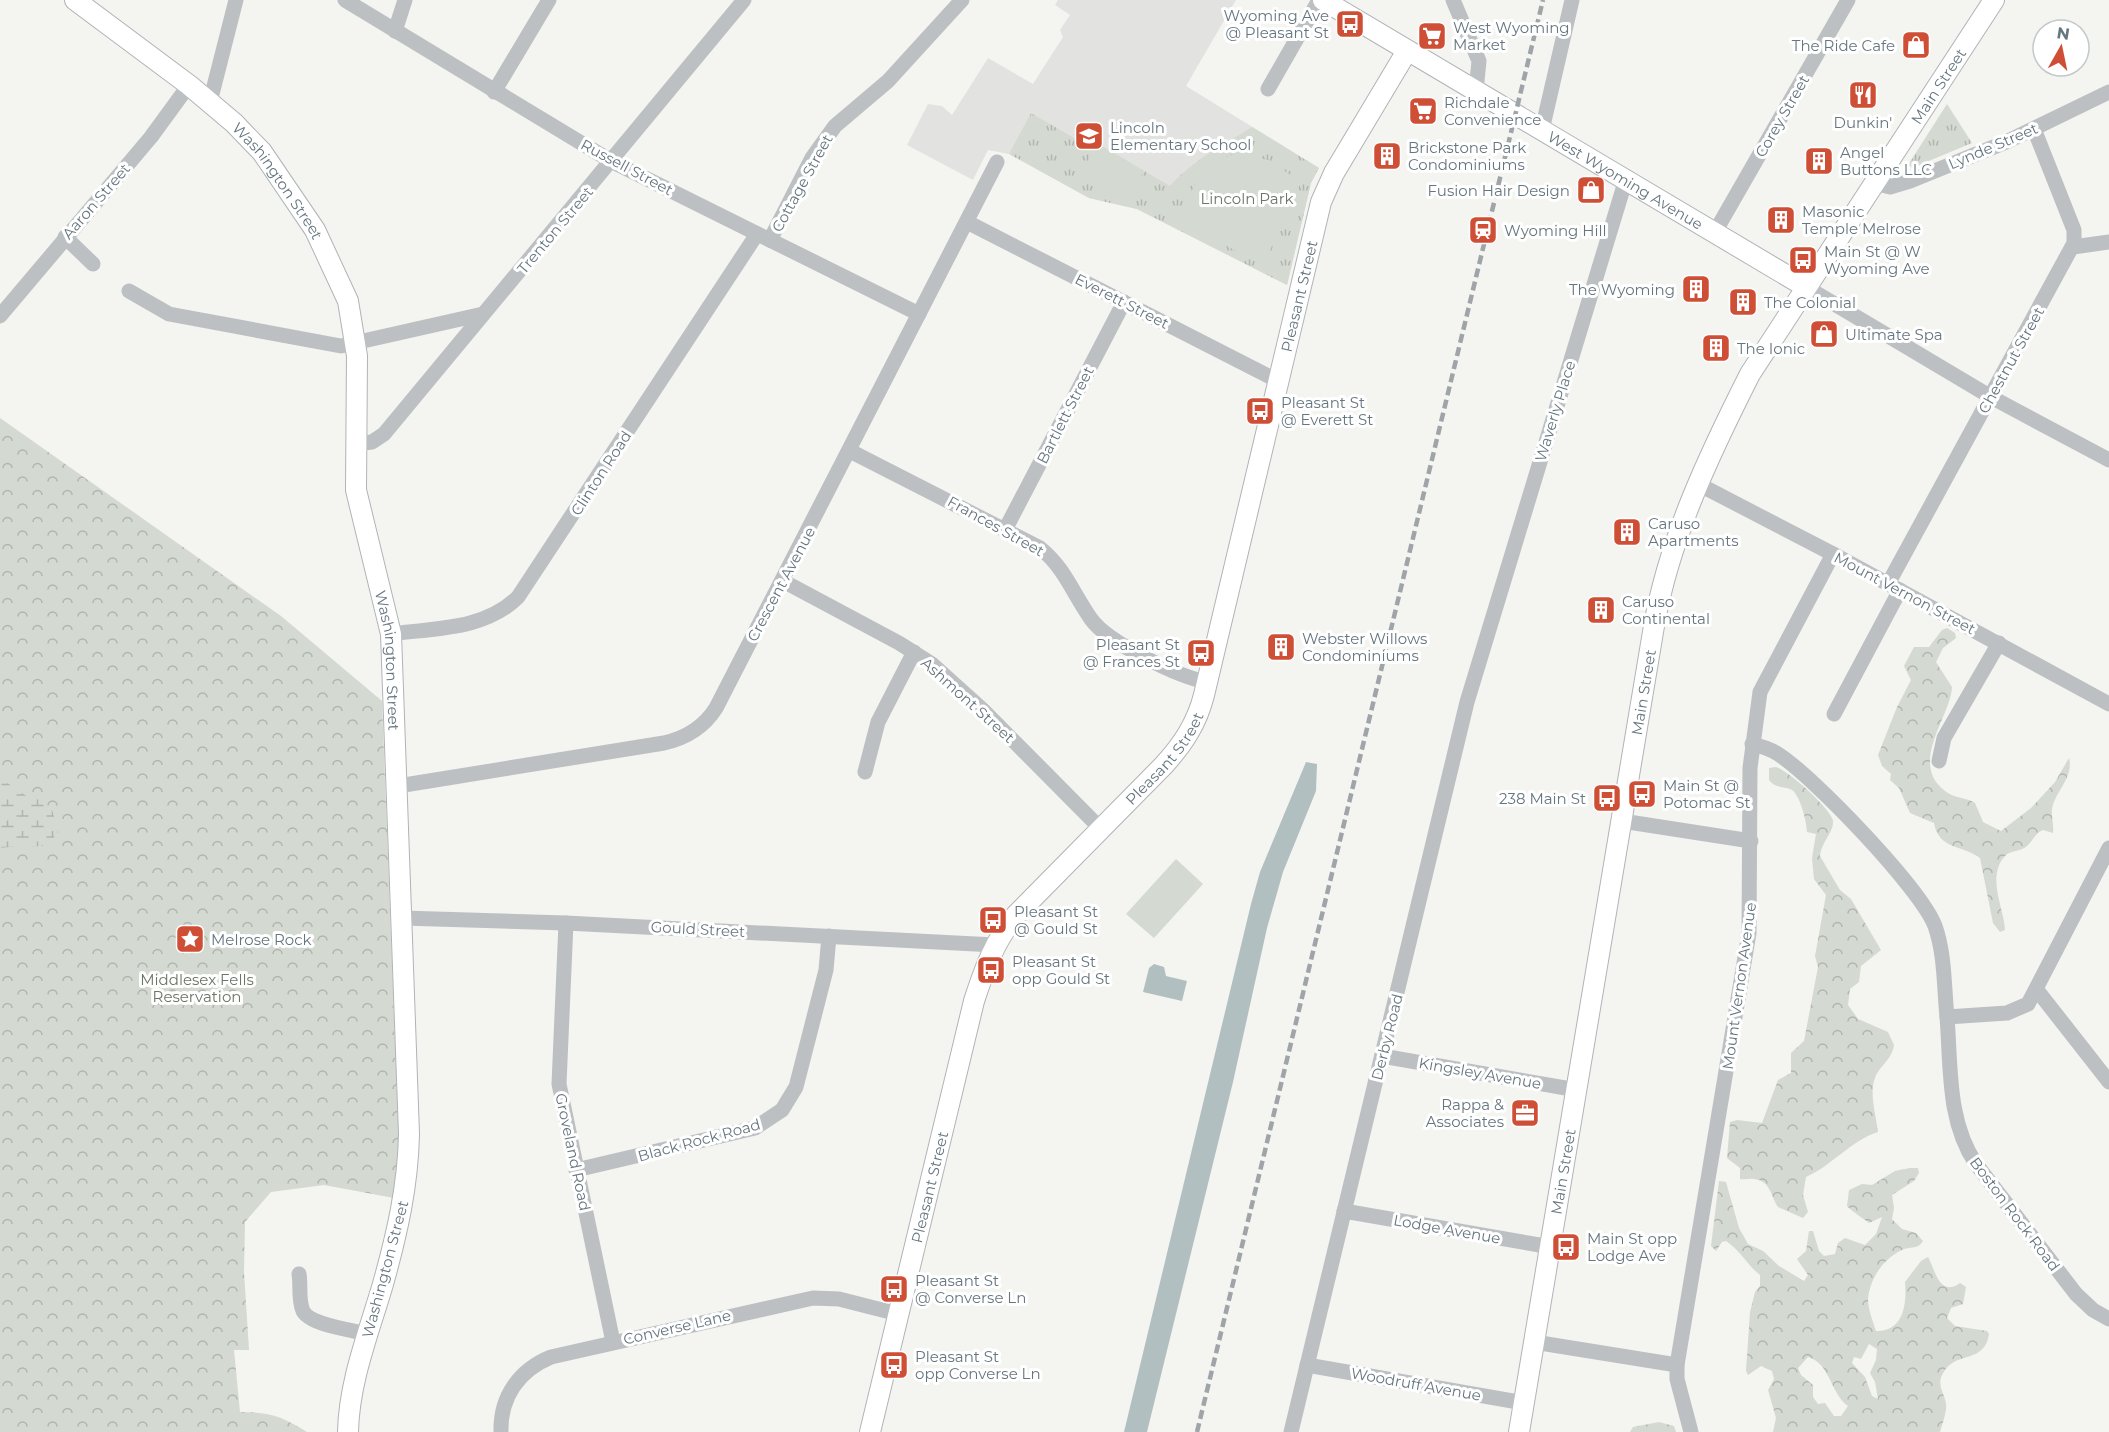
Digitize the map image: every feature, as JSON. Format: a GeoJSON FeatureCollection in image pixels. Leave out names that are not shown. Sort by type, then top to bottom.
{"type":"FeatureCollection","features":[{"type":"Feature","properties":{"kind":"main road","name":"Washington Street"},"geometry":{"type":"LineString","coordinates":[[75,0],[117,28],[210,102],[262,152],[309,222],[343,284],[351,311],[356,344],[355,444],[358,499],[391,634],[409,1124],[407,1180],[398,1229],[353,1389],[348,1432]]}},
{"type":"Feature","properties":{"kind":"main road","name":"West Wyoming Avenue"},"geometry":{"type":"LineString","coordinates":[[1321,0],[1806,287]]}},
{"type":"Feature","properties":{"kind":"main road","name":"Main Street"},"geometry":{"type":"LineString","coordinates":[[1519,1432],[1663,577],[1700,485],[1750,374],[1994,0]]}},
{"type":"Feature","properties":{"kind":"main road","name":"Pleasant Street"},"geometry":{"type":"LineString","coordinates":[[870,1432],[974,1001],[995,945],[1016,915],[1183,743],[1198,714],[1323,195],[1407,51]]}},
{"type":"Feature","properties":{"kind":"street"},"geometry":{"type":"LineString","coordinates":[[210,102],[236,0]]}},
{"type":"Feature","properties":{"kind":"street","name":"Russell Street"},"geometry":{"type":"LineString","coordinates":[[345,0],[611,161],[919,314]]}},
{"type":"Feature","properties":{"kind":"street"},"geometry":{"type":"LineString","coordinates":[[395,31],[405,0]]}},
{"type":"Feature","properties":{"kind":"street"},"geometry":{"type":"LineString","coordinates":[[494,92],[549,0]]}},
{"type":"Feature","properties":{"kind":"street","name":"Trenton Street"},"geometry":{"type":"LineString","coordinates":[[355,444],[372,442],[384,434],[744,0]]}},
{"type":"Feature","properties":{"kind":"street","name":"Cottage Street"},"geometry":{"type":"LineString","coordinates":[[764,237],[812,158],[835,126],[888,81],[962,0]]}},
{"type":"Feature","properties":{"kind":"street"},"geometry":{"type":"LineString","coordinates":[[1268,89],[1321,0]]}},
{"type":"Feature","properties":{"kind":"street"},"geometry":{"type":"LineString","coordinates":[[1453,0],[1479,61],[1476,92]]}},
{"type":"Feature","properties":{"kind":"street"},"geometry":{"type":"LineString","coordinates":[[1542,130],[1572,0]]}},
{"type":"Feature","properties":{"kind":"street","name":"Corey Street"},"geometry":{"type":"LineString","coordinates":[[1715,232],[1848,0]]}},
{"type":"Feature","properties":{"kind":"street","name":"Aaron Street"},"geometry":{"type":"LineString","coordinates":[[0,316],[151,137],[189,85]]}},
{"type":"Feature","properties":{"kind":"street","name":"Lynde Street"},"geometry":{"type":"LineString","coordinates":[[1874,183],[1890,187],[1910,182],[2034,129],[2109,92]]}},
{"type":"Feature","properties":{"kind":"street"},"geometry":{"type":"LineString","coordinates":[[2034,129],[2074,231],[2073,247],[2109,242]]}},
{"type":"Feature","properties":{"kind":"street","name":"Crescent Avenue"},"geometry":{"type":"LineString","coordinates":[[398,786],[664,743],[687,735],[700,726],[716,708],[998,162]]}},
{"type":"Feature","properties":{"kind":"street","name":"Waverly Place"},"geometry":{"type":"LineString","coordinates":[[1485,643],[1626,179]]}},
{"type":"Feature","properties":{"kind":"street","name":"Everett Street"},"geometry":{"type":"LineString","coordinates":[[967,222],[1278,381]]}},
{"type":"Feature","properties":{"kind":"street"},"geometry":{"type":"LineString","coordinates":[[65,237],[93,264]]}},
{"type":"Feature","properties":{"kind":"street","name":"Clinton Road"},"geometry":{"type":"LineString","coordinates":[[391,634],[479,621],[500,612],[518,597],[764,237]]}},
{"type":"Feature","properties":{"kind":"street","name":"Chestnut Street"},"geometry":{"type":"LineString","coordinates":[[1834,714],[1894,587],[1991,397],[2073,247]]}},
{"type":"Feature","properties":{"kind":"street"},"geometry":{"type":"LineString","coordinates":[[1806,287],[1991,397],[2109,460]]}},
{"type":"Feature","properties":{"kind":"street"},"geometry":{"type":"LineString","coordinates":[[129,291],[169,314],[341,346],[483,315]]}},
{"type":"Feature","properties":{"kind":"street","name":"Bartlett Street"},"geometry":{"type":"LineString","coordinates":[[1006,528],[1124,302]]}},
{"type":"Feature","properties":{"kind":"street","name":"Frances Street"},"geometry":{"type":"LineString","coordinates":[[850,451],[1006,528],[1053,558],[1069,580],[1089,617],[1104,632],[1180,675],[1207,682]]}},
{"type":"Feature","properties":{"kind":"street","name":"Mount Vernon Street"},"geometry":{"type":"LineString","coordinates":[[1700,485],[1833,554],[2109,704]]}},
{"type":"Feature","properties":{"kind":"street","name":"Mount Vernon Avenue"},"geometry":{"type":"LineString","coordinates":[[1691,1432],[1678,1384],[1677,1365],[1749,933],[1752,744],[1761,689],[1833,554]]}},
{"type":"Feature","properties":{"kind":"street","name":"Ashmont Street"},"geometry":{"type":"LineString","coordinates":[[783,581],[914,652],[957,685],[1101,829]]}},
{"type":"Feature","properties":{"kind":"street","name":"Derby Road"},"geometry":{"type":"LineString","coordinates":[[1291,1432],[1467,702],[1485,643]]}},
{"type":"Feature","properties":{"kind":"street"},"geometry":{"type":"LineString","coordinates":[[1939,761],[1944,738],[1999,643]]}},
{"type":"Feature","properties":{"kind":"street"},"geometry":{"type":"LineString","coordinates":[[865,772],[878,722],[914,652]]}},
{"type":"Feature","properties":{"kind":"street","name":"Boston Rock Road"},"geometry":{"type":"LineString","coordinates":[[1752,744],[1776,753],[1796,769],[1836,807],[1917,894],[1931,918],[1938,937],[1955,1114],[1970,1155],[2076,1294],[2093,1311],[2109,1319]]}},
{"type":"Feature","properties":{"kind":"street"},"geometry":{"type":"LineString","coordinates":[[1622,821],[1750,841]]}},
{"type":"Feature","properties":{"kind":"street"},"geometry":{"type":"LineString","coordinates":[[1947,1017],[2018,1010],[2028,1004],[2109,848]]}},
{"type":"Feature","properties":{"kind":"street","name":"Gould Street"},"geometry":{"type":"LineString","coordinates":[[402,918],[566,923],[995,945]]}},
{"type":"Feature","properties":{"kind":"street","name":"Groveland Road"},"geometry":{"type":"LineString","coordinates":[[566,923],[559,1084],[614,1342]]}},
{"type":"Feature","properties":{"kind":"street","name":"Black Rock Road"},"geometry":{"type":"LineString","coordinates":[[576,1170],[755,1128],[777,1115],[790,1099],[799,1080],[826,970],[829,936]]}},
{"type":"Feature","properties":{"kind":"street"},"geometry":{"type":"LineString","coordinates":[[2037,990],[2109,1082]]}},
{"type":"Feature","properties":{"kind":"street","name":"Kingsley Avenue"},"geometry":{"type":"LineString","coordinates":[[1382,1056],[1577,1090]]}},
{"type":"Feature","properties":{"kind":"street","name":"Lodge Avenue"},"geometry":{"type":"LineString","coordinates":[[1344,1211],[1551,1247]]}},
{"type":"Feature","properties":{"kind":"street"},"geometry":{"type":"LineString","coordinates":[[299,1274],[302,1308],[307,1317],[320,1323],[368,1334]]}},
{"type":"Feature","properties":{"kind":"street","name":"Converse Lane"},"geometry":{"type":"LineString","coordinates":[[501,1432],[502,1414],[510,1392],[530,1368],[551,1357],[813,1298],[839,1299],[898,1314]]}},
{"type":"Feature","properties":{"kind":"street"},"geometry":{"type":"LineString","coordinates":[[1534,1342],[1677,1365]]}},
{"type":"Feature","properties":{"kind":"street","name":"Woodruff Avenue"},"geometry":{"type":"LineString","coordinates":[[1307,1365],[1524,1403]]}},
{"type":"Feature","properties":{"kind":"shaded area","name":"Lincoln Elementary School"},"geometry":{"type":"Polygon","coordinates":[[[1058,0],[1236,0],[1186,86],[1319,168],[1311,183],[1287,285],[1137,209],[1089,198],[1009,154],[988,150],[973,180],[907,145],[928,104],[942,106],[952,115],[988,58],[1033,84],[1063,37],[1060,30],[1070,15],[1055,5],[1058,0]]]}},
{"type":"Feature","properties":{"kind":"shaded area"},"geometry":{"type":"Polygon","coordinates":[[[1306,762],[1317,764],[1316,791],[1283,872],[1267,928],[1233,1082],[1147,1432],[1124,1432],[1251,904],[1260,872],[1306,762]]]}},
{"type":"Feature","properties":{"kind":"shaded area"},"geometry":{"type":"Polygon","coordinates":[[[1154,964],[1164,967],[1166,976],[1187,981],[1182,1001],[1143,992],[1149,968],[1154,964]]]}},
{"type":"Feature","properties":{"kind":"green space"},"geometry":{"type":"Polygon","coordinates":[[[1947,104],[1972,143],[1912,168],[1908,165],[1947,104]]]}},
{"type":"Feature","properties":{"kind":"green space","name":"Lincoln Park"},"geometry":{"type":"Polygon","coordinates":[[[1031,113],[1095,150],[1098,144],[1170,186],[1198,161],[1252,127],[1319,168],[1311,183],[1287,285],[1137,209],[1089,198],[1009,154],[1031,113]]]}},
{"type":"Feature","properties":{"kind":"green space"},"geometry":{"type":"Polygon","coordinates":[[[1098,144],[1144,171],[1129,198],[1082,171],[1098,144]]]}},
{"type":"Feature","properties":{"kind":"green space"},"geometry":{"type":"Polygon","coordinates":[[[1238,154],[1268,160],[1301,182],[1268,255],[1256,261],[1180,222],[1199,178],[1215,162],[1238,154]]]}},
{"type":"Feature","properties":{"kind":"green space","name":"Middlesex Fells Reservation"},"geometry":{"type":"Polygon","coordinates":[[[0,418],[281,616],[382,701],[399,1147],[394,1198],[324,1185],[271,1192],[245,1222],[244,1272],[249,1350],[234,1350],[240,1412],[275,1416],[307,1432],[0,1432],[0,418]]]}},
{"type":"Feature","properties":{"kind":"green space"},"geometry":{"type":"Polygon","coordinates":[[[1947,628],[1955,633],[1956,638],[1943,648],[1936,662],[1952,687],[1950,699],[1934,739],[1930,767],[1935,780],[1945,791],[1975,803],[1983,822],[2001,831],[2031,808],[2055,782],[2069,758],[2067,778],[2052,809],[2053,833],[2040,831],[2027,846],[2007,854],[2000,864],[1996,883],[2005,930],[2000,932],[1993,923],[1980,858],[1946,842],[1937,832],[1934,823],[1910,813],[1899,788],[1890,780],[1891,774],[1882,766],[1878,755],[1897,707],[1911,680],[1904,666],[1914,647],[1929,647],[1942,630],[1947,628]]]}},
{"type":"Feature","properties":{"kind":"green space"},"geometry":{"type":"Polygon","coordinates":[[[1776,767],[1809,791],[1831,816],[1833,825],[1820,856],[1840,890],[1851,899],[1881,950],[1861,966],[1859,982],[1850,989],[1848,1005],[1858,1019],[1888,1032],[1894,1045],[1891,1055],[1877,1074],[1873,1084],[1878,1132],[1859,1141],[1806,1177],[1803,1195],[1808,1212],[1803,1218],[1778,1207],[1770,1190],[1760,1180],[1740,1179],[1740,1168],[1727,1158],[1730,1122],[1737,1120],[1762,1123],[1778,1080],[1791,1073],[1791,1053],[1804,1041],[1818,967],[1815,956],[1826,895],[1814,879],[1812,858],[1816,834],[1807,832],[1802,807],[1793,791],[1776,786],[1769,780],[1769,768],[1776,767]]]}},
{"type":"Feature","properties":{"kind":"green space"},"geometry":{"type":"Polygon","coordinates":[[[0,781],[25,795],[40,798],[52,810],[58,830],[48,843],[33,847],[0,848],[0,781]]]}},
{"type":"Feature","properties":{"kind":"green space"},"geometry":{"type":"Polygon","coordinates":[[[1176,859],[1203,884],[1154,938],[1126,914],[1176,859]]]}},
{"type":"Feature","properties":{"kind":"green space"},"geometry":{"type":"Polygon","coordinates":[[[1918,1168],[1919,1173],[1914,1181],[1892,1195],[1894,1208],[1892,1219],[1902,1229],[1916,1233],[1923,1241],[1919,1246],[1905,1249],[1889,1258],[1875,1276],[1868,1299],[1876,1331],[1893,1327],[1898,1321],[1904,1307],[1905,1282],[1921,1261],[1928,1257],[1942,1285],[1953,1287],[1960,1283],[1966,1287],[1963,1304],[1951,1308],[1947,1318],[1955,1326],[1987,1331],[1989,1334],[1986,1343],[1976,1353],[1950,1364],[1945,1370],[1940,1381],[1946,1409],[1940,1432],[1773,1432],[1776,1418],[1768,1390],[1774,1379],[1772,1371],[1761,1366],[1748,1375],[1746,1371],[1750,1312],[1755,1292],[1760,1286],[1760,1275],[1726,1241],[1722,1242],[1716,1251],[1711,1246],[1719,1181],[1726,1182],[1739,1228],[1748,1244],[1763,1251],[1779,1266],[1804,1281],[1808,1275],[1797,1259],[1806,1251],[1809,1231],[1813,1231],[1819,1251],[1824,1256],[1835,1254],[1838,1243],[1845,1238],[1865,1245],[1876,1234],[1882,1217],[1869,1223],[1851,1210],[1847,1206],[1849,1190],[1862,1184],[1872,1185],[1895,1171],[1918,1168]],[[1869,1344],[1861,1359],[1854,1357],[1852,1363],[1865,1377],[1872,1396],[1878,1399],[1875,1382],[1870,1373],[1876,1360],[1877,1349],[1869,1344]],[[1808,1357],[1798,1368],[1801,1375],[1813,1385],[1813,1397],[1818,1404],[1825,1403],[1834,1416],[1841,1416],[1848,1406],[1837,1394],[1826,1372],[1816,1361],[1808,1357]]]}},
{"type":"Feature","properties":{"kind":"green space"},"geometry":{"type":"Polygon","coordinates":[[[1659,1422],[1674,1426],[1676,1432],[1630,1432],[1633,1427],[1659,1422]]]}},
{"type":"Feature","properties":{"kind":"railway"},"geometry":{"type":"LineString","coordinates":[[1197,1432],[1543,0]]}},
{"type":"Feature","properties":{"kind":"place","name":"Wyoming Ave @ Pleasant St"},"geometry":{"type":"Point","coordinates":[1350,24]}},
{"type":"Feature","properties":{"kind":"place","name":"West Wyoming Market"},"geometry":{"type":"Point","coordinates":[1432,36]}},
{"type":"Feature","properties":{"kind":"place","name":"The Ride Cafe"},"geometry":{"type":"Point","coordinates":[1916,45]}},
{"type":"Feature","properties":{"kind":"place","name":"Dunkin'"},"geometry":{"type":"Point","coordinates":[1863,95]}},
{"type":"Feature","properties":{"kind":"place","name":"Richdale Convenience"},"geometry":{"type":"Point","coordinates":[1423,111]}},
{"type":"Feature","properties":{"kind":"place","name":"Lincoln Elementary School"},"geometry":{"type":"Point","coordinates":[1089,136]}},
{"type":"Feature","properties":{"kind":"place","name":"Brickstone Park Condominiums"},"geometry":{"type":"Point","coordinates":[1387,156]}},
{"type":"Feature","properties":{"kind":"place","name":"Angel Buttons LLC"},"geometry":{"type":"Point","coordinates":[1819,161]}},
{"type":"Feature","properties":{"kind":"place","name":"Fusion Hair Design"},"geometry":{"type":"Point","coordinates":[1591,190]}},
{"type":"Feature","properties":{"kind":"place","name":"Masonic Temple Melrose"},"geometry":{"type":"Point","coordinates":[1781,220]}},
{"type":"Feature","properties":{"kind":"place","name":"Wyoming Hill"},"geometry":{"type":"Point","coordinates":[1483,230]}},
{"type":"Feature","properties":{"kind":"place","name":"Main St @ W Wyoming Ave"},"geometry":{"type":"Point","coordinates":[1803,260]}},
{"type":"Feature","properties":{"kind":"place","name":"The Wyoming"},"geometry":{"type":"Point","coordinates":[1696,289]}},
{"type":"Feature","properties":{"kind":"place","name":"The Colonial"},"geometry":{"type":"Point","coordinates":[1743,302]}},
{"type":"Feature","properties":{"kind":"place","name":"Ultimate Spa"},"geometry":{"type":"Point","coordinates":[1824,334]}},
{"type":"Feature","properties":{"kind":"place","name":"The Ionic"},"geometry":{"type":"Point","coordinates":[1716,348]}},
{"type":"Feature","properties":{"kind":"place","name":"Pleasant St @ Everett St"},"geometry":{"type":"Point","coordinates":[1260,411]}},
{"type":"Feature","properties":{"kind":"place","name":"Caruso Apartments"},"geometry":{"type":"Point","coordinates":[1627,532]}},
{"type":"Feature","properties":{"kind":"place","name":"Caruso Continental"},"geometry":{"type":"Point","coordinates":[1601,610]}},
{"type":"Feature","properties":{"kind":"place","name":"Webster Willows Condominiums"},"geometry":{"type":"Point","coordinates":[1281,647]}},
{"type":"Feature","properties":{"kind":"place","name":"Pleasant St @ Frances St"},"geometry":{"type":"Point","coordinates":[1201,653]}},
{"type":"Feature","properties":{"kind":"place","name":"Main St @ Potomac St"},"geometry":{"type":"Point","coordinates":[1642,794]}},
{"type":"Feature","properties":{"kind":"place","name":"238 Main St"},"geometry":{"type":"Point","coordinates":[1607,798]}},
{"type":"Feature","properties":{"kind":"place","name":"Pleasant St @ Gould St"},"geometry":{"type":"Point","coordinates":[993,920]}},
{"type":"Feature","properties":{"kind":"place","name":"Melrose Rock"},"geometry":{"type":"Point","coordinates":[190,939]}},
{"type":"Feature","properties":{"kind":"place","name":"Pleasant St opp Gould St"},"geometry":{"type":"Point","coordinates":[991,970]}},
{"type":"Feature","properties":{"kind":"place","name":"Rappa & Associates"},"geometry":{"type":"Point","coordinates":[1525,1113]}},
{"type":"Feature","properties":{"kind":"place","name":"Main St opp Lodge Ave"},"geometry":{"type":"Point","coordinates":[1566,1247]}},
{"type":"Feature","properties":{"kind":"place","name":"Pleasant St @ Converse Ln"},"geometry":{"type":"Point","coordinates":[894,1289]}},
{"type":"Feature","properties":{"kind":"place","name":"Pleasant St opp Converse Ln"},"geometry":{"type":"Point","coordinates":[894,1365]}}]}
